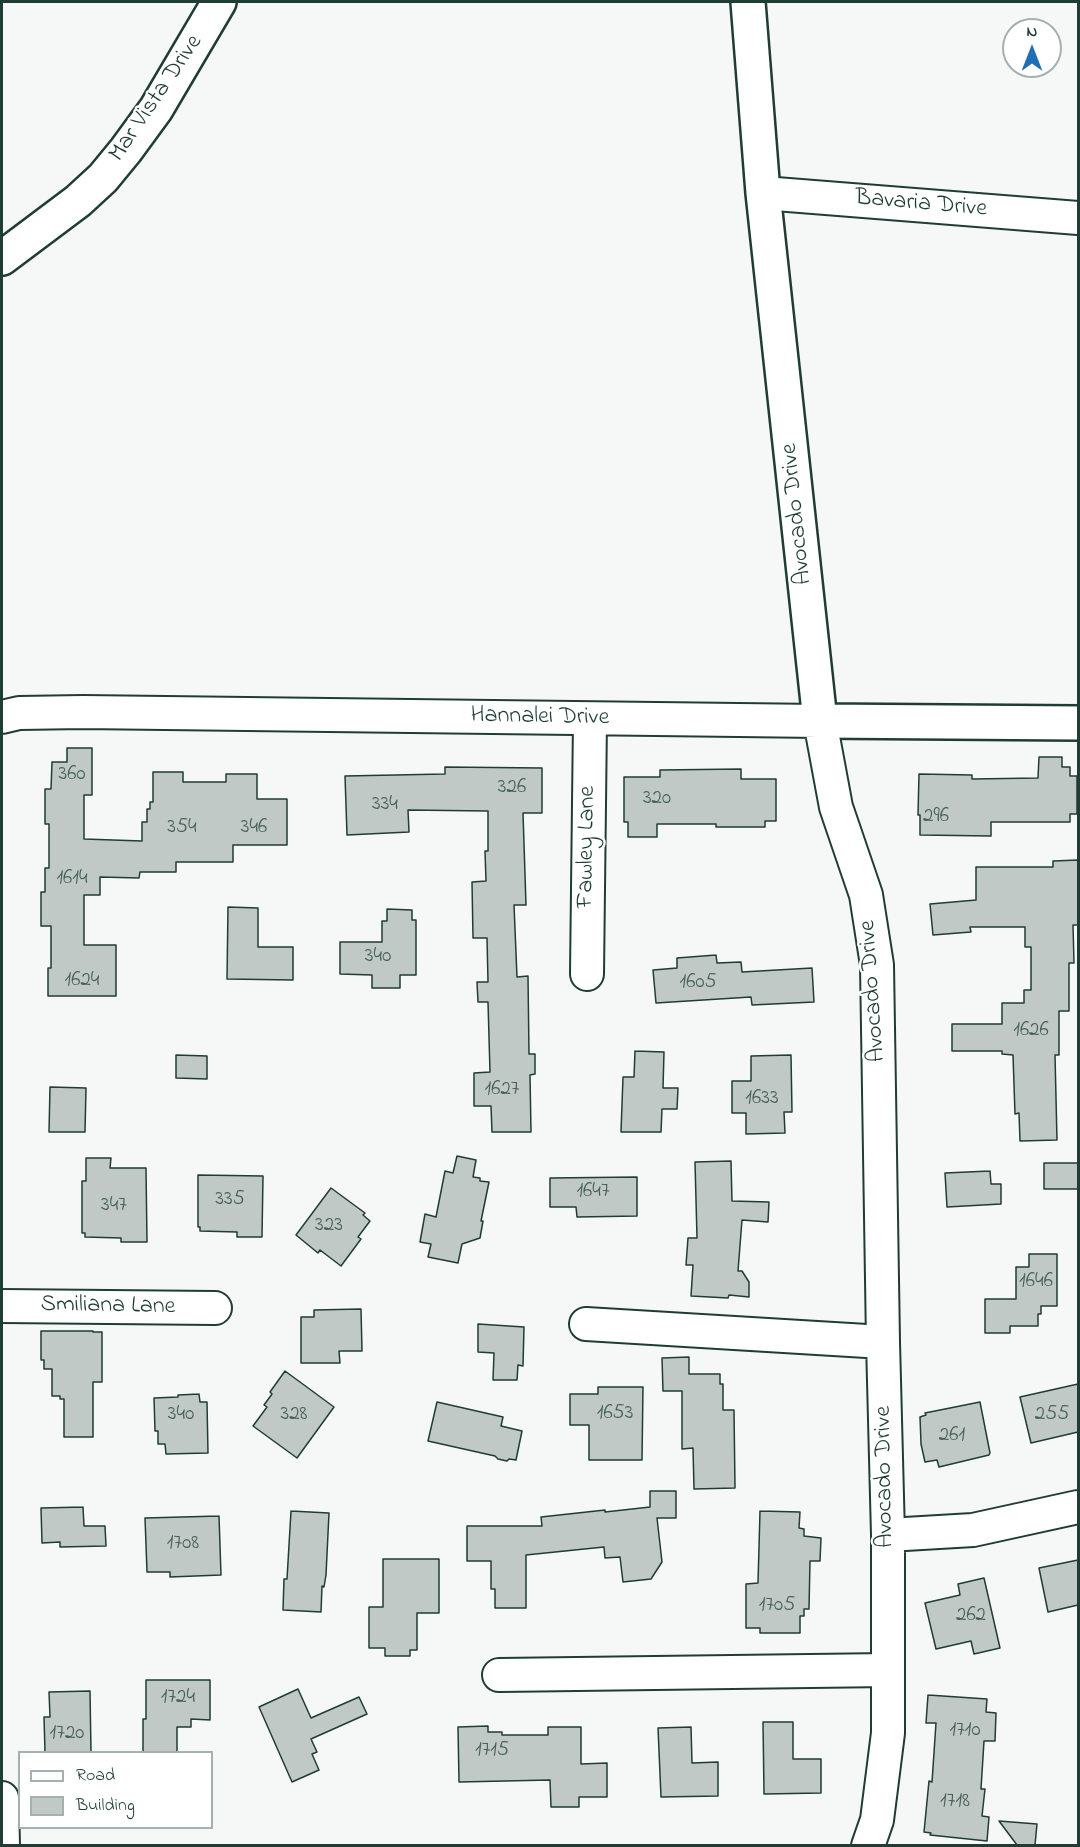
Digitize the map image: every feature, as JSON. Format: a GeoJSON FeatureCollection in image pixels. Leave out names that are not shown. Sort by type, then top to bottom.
{"type":"FeatureCollection","features":[{"type":"Feature","properties":{"kind":"street","name":"Mar Vista Drive"},"geometry":{"type":"LineString","coordinates":[[2,258],[78,201],[103,178],[156,109],[219,2]]}},
{"type":"Feature","properties":{"kind":"street","name":"Avocado Drive"},"geometry":{"type":"LineString","coordinates":[[748,2],[764,193],[820,721],[836,807],[866,895],[877,964],[888,1535],[888,1733],[877,1820],[868,1845]]}},
{"type":"Feature","properties":{"kind":"street","name":"Bavaria Drive"},"geometry":{"type":"LineString","coordinates":[[764,193],[1078,218]]}},
{"type":"Feature","properties":{"kind":"street","name":"Hannalei Drive"},"geometry":{"type":"LineString","coordinates":[[2,717],[19,713],[83,712],[1078,723]]}},
{"type":"Feature","properties":{"kind":"street","name":"Fawley Lane"},"geometry":{"type":"LineString","coordinates":[[587,974],[590,719]]}},
{"type":"Feature","properties":{"kind":"street","name":"Smiliana Lane"},"geometry":{"type":"LineString","coordinates":[[2,1306],[215,1308]]}},
{"type":"Feature","properties":{"kind":"street"},"geometry":{"type":"LineString","coordinates":[[586,1324],[883,1342]]}},
{"type":"Feature","properties":{"kind":"street"},"geometry":{"type":"LineString","coordinates":[[888,1535],[973,1530],[1078,1507]]}},
{"type":"Feature","properties":{"kind":"street"},"geometry":{"type":"LineString","coordinates":[[499,1675],[888,1671]]}},
{"type":"Feature","properties":{"kind":"street"},"geometry":{"type":"LineString","coordinates":[[2,1798],[3,1845]]}},
{"type":"Feature","properties":{"kind":"building"},"geometry":{"type":"Polygon","coordinates":[[[67,748],[92,748],[92,795],[84,795],[84,839],[142,841],[142,822],[147,822],[147,809],[150,809],[150,802],[153,802],[153,772],[183,772],[183,782],[226,782],[226,774],[257,774],[257,799],[287,799],[287,845],[233,845],[233,862],[176,862],[176,872],[140,872],[139,878],[100,877],[100,895],[84,895],[84,945],[116,945],[116,996],[48,996],[51,926],[41,926],[41,892],[45,892],[45,868],[49,868],[49,824],[45,824],[45,789],[51,789],[52,762],[67,762],[67,748]]]}},
{"type":"Feature","properties":{"kind":"building"},"geometry":{"type":"Polygon","coordinates":[[[1039,757],[1062,757],[1062,767],[1070,767],[1070,776],[1077,776],[1077,814],[1070,814],[1070,822],[991,822],[991,836],[920,835],[919,774],[972,775],[972,779],[1038,778],[1039,757]]]}},
{"type":"Feature","properties":{"kind":"building"},"geometry":{"type":"Polygon","coordinates":[[[445,767],[542,768],[542,813],[523,813],[526,905],[514,905],[517,977],[528,976],[529,1054],[535,1054],[535,1074],[530,1075],[531,1132],[492,1132],[491,1106],[474,1106],[474,1073],[490,1072],[488,1002],[478,1002],[477,982],[488,982],[487,938],[473,938],[472,882],[486,881],[485,851],[488,851],[488,811],[408,810],[409,832],[347,835],[345,776],[445,774],[445,767]]]}},
{"type":"Feature","properties":{"kind":"building"},"geometry":{"type":"Polygon","coordinates":[[[741,769],[741,779],[776,779],[776,821],[765,821],[765,827],[657,824],[657,837],[628,837],[628,822],[624,822],[624,777],[660,777],[660,770],[741,769]]]}},
{"type":"Feature","properties":{"kind":"building"},"geometry":{"type":"Polygon","coordinates":[[[1078,860],[1078,925],[1073,925],[1074,963],[1069,963],[1069,1011],[1059,1011],[1059,1055],[1055,1055],[1057,1140],[1020,1141],[1019,1113],[1015,1114],[1013,1055],[1002,1054],[1002,1051],[952,1051],[952,1024],[1002,1024],[1002,1003],[1024,1003],[1024,990],[1031,990],[1031,947],[1025,947],[1025,927],[970,927],[971,932],[933,935],[930,904],[976,900],[976,867],[1053,867],[1053,861],[1078,860]]]}},
{"type":"Feature","properties":{"kind":"building"},"geometry":{"type":"Polygon","coordinates":[[[228,907],[258,908],[258,947],[293,947],[293,980],[227,979],[228,907]]]}},
{"type":"Feature","properties":{"kind":"building"},"geometry":{"type":"Polygon","coordinates":[[[387,909],[412,910],[412,920],[416,920],[416,975],[400,975],[400,988],[372,988],[372,975],[340,974],[340,942],[382,942],[382,921],[387,921],[387,909]]]}},
{"type":"Feature","properties":{"kind":"building"},"geometry":{"type":"Polygon","coordinates":[[[716,955],[717,963],[741,962],[742,972],[812,968],[814,1002],[752,1005],[751,997],[656,1003],[653,970],[677,968],[677,958],[716,955]]]}},
{"type":"Feature","properties":{"kind":"building"},"geometry":{"type":"Polygon","coordinates":[[[635,1051],[664,1052],[663,1088],[678,1088],[677,1109],[662,1109],[661,1132],[621,1132],[623,1077],[634,1077],[635,1051]]]}},
{"type":"Feature","properties":{"kind":"building"},"geometry":{"type":"Polygon","coordinates":[[[176,1055],[207,1056],[207,1079],[176,1078],[176,1055]]]}},
{"type":"Feature","properties":{"kind":"building"},"geometry":{"type":"Polygon","coordinates":[[[791,1055],[792,1112],[784,1112],[785,1133],[746,1134],[746,1113],[732,1113],[732,1081],[751,1081],[751,1056],[791,1055]]]}},
{"type":"Feature","properties":{"kind":"building"},"geometry":{"type":"Polygon","coordinates":[[[50,1087],[86,1088],[85,1132],[49,1132],[50,1087]]]}},
{"type":"Feature","properties":{"kind":"building"},"geometry":{"type":"Polygon","coordinates":[[[457,1156],[476,1160],[473,1177],[489,1182],[480,1238],[462,1244],[458,1263],[428,1257],[431,1244],[420,1242],[425,1214],[436,1217],[445,1171],[453,1173],[457,1156]]]}},
{"type":"Feature","properties":{"kind":"building"},"geometry":{"type":"Polygon","coordinates":[[[86,1158],[111,1158],[110,1168],[146,1168],[147,1242],[121,1242],[121,1238],[85,1237],[85,1233],[82,1233],[82,1181],[86,1181],[86,1158]]]}},
{"type":"Feature","properties":{"kind":"building"},"geometry":{"type":"Polygon","coordinates":[[[731,1161],[732,1201],[769,1202],[768,1222],[742,1220],[738,1271],[742,1271],[749,1282],[749,1297],[691,1296],[693,1265],[686,1265],[688,1238],[697,1238],[695,1162],[731,1161]]]}},
{"type":"Feature","properties":{"kind":"building"},"geometry":{"type":"Polygon","coordinates":[[[1044,1163],[1078,1163],[1078,1189],[1044,1189],[1044,1163]]]}},
{"type":"Feature","properties":{"kind":"building"},"geometry":{"type":"Polygon","coordinates":[[[990,1171],[991,1184],[1001,1184],[1001,1204],[947,1207],[945,1173],[990,1171]]]}},
{"type":"Feature","properties":{"kind":"building"},"geometry":{"type":"Polygon","coordinates":[[[198,1175],[263,1176],[262,1237],[237,1237],[237,1232],[200,1231],[198,1227],[198,1175]]]}},
{"type":"Feature","properties":{"kind":"building"},"geometry":{"type":"Polygon","coordinates":[[[637,1177],[637,1216],[577,1217],[576,1207],[550,1207],[550,1178],[637,1177]]]}},
{"type":"Feature","properties":{"kind":"building"},"geometry":{"type":"Polygon","coordinates":[[[331,1188],[365,1213],[363,1215],[370,1221],[358,1237],[361,1239],[341,1266],[320,1250],[318,1253],[296,1235],[331,1188]]]}},
{"type":"Feature","properties":{"kind":"building"},"geometry":{"type":"Polygon","coordinates":[[[1029,1254],[1057,1254],[1057,1306],[1041,1306],[1038,1326],[1010,1326],[1010,1333],[985,1333],[985,1299],[1016,1299],[1016,1267],[1029,1267],[1029,1254]]]}},
{"type":"Feature","properties":{"kind":"building"},"geometry":{"type":"Polygon","coordinates":[[[361,1309],[362,1351],[339,1351],[340,1363],[301,1363],[301,1317],[314,1317],[314,1310],[361,1309]]]}},
{"type":"Feature","properties":{"kind":"building"},"geometry":{"type":"Polygon","coordinates":[[[478,1324],[524,1327],[523,1366],[518,1365],[517,1380],[493,1380],[494,1353],[478,1352],[478,1324]]]}},
{"type":"Feature","properties":{"kind":"building"},"geometry":{"type":"Polygon","coordinates":[[[41,1331],[102,1332],[102,1382],[93,1382],[93,1437],[64,1437],[64,1399],[60,1399],[60,1396],[52,1396],[52,1369],[44,1369],[44,1360],[41,1360],[41,1331]]]}},
{"type":"Feature","properties":{"kind":"building"},"geometry":{"type":"Polygon","coordinates":[[[689,1357],[689,1374],[720,1374],[720,1384],[723,1384],[723,1410],[734,1410],[735,1488],[694,1489],[693,1448],[682,1449],[682,1391],[663,1391],[662,1358],[689,1357]]]}},
{"type":"Feature","properties":{"kind":"building"},"geometry":{"type":"Polygon","coordinates":[[[285,1371],[334,1407],[297,1458],[253,1426],[267,1407],[264,1405],[272,1394],[270,1392],[285,1371]]]}},
{"type":"Feature","properties":{"kind":"building"},"geometry":{"type":"Polygon","coordinates":[[[1078,1384],[1078,1432],[1031,1443],[1020,1397],[1078,1384]]]}},
{"type":"Feature","properties":{"kind":"building"},"geometry":{"type":"Polygon","coordinates":[[[598,1387],[643,1387],[642,1460],[589,1460],[589,1425],[570,1425],[570,1394],[598,1394],[598,1387]]]}},
{"type":"Feature","properties":{"kind":"building"},"geometry":{"type":"Polygon","coordinates":[[[199,1394],[200,1402],[207,1402],[208,1453],[166,1454],[165,1444],[158,1444],[158,1431],[155,1431],[154,1398],[199,1394]]]}},
{"type":"Feature","properties":{"kind":"building"},"geometry":{"type":"Polygon","coordinates":[[[437,1402],[503,1417],[501,1426],[522,1431],[516,1460],[507,1461],[495,1456],[428,1441],[437,1402]]]}},
{"type":"Feature","properties":{"kind":"building"},"geometry":{"type":"Polygon","coordinates":[[[980,1402],[989,1455],[939,1467],[937,1460],[925,1462],[921,1444],[920,1417],[926,1415],[925,1413],[980,1402]]]}},
{"type":"Feature","properties":{"kind":"building"},"geometry":{"type":"Polygon","coordinates":[[[650,1491],[676,1491],[676,1518],[657,1518],[662,1562],[651,1579],[623,1582],[620,1557],[605,1558],[604,1547],[526,1555],[526,1608],[495,1608],[495,1589],[491,1589],[491,1561],[467,1561],[467,1526],[542,1526],[541,1517],[650,1507],[650,1491]]]}},
{"type":"Feature","properties":{"kind":"building"},"geometry":{"type":"Polygon","coordinates":[[[83,1507],[84,1526],[105,1526],[106,1546],[60,1547],[60,1542],[42,1543],[41,1508],[83,1507]]]}},
{"type":"Feature","properties":{"kind":"building"},"geometry":{"type":"Polygon","coordinates":[[[291,1511],[329,1513],[326,1575],[324,1587],[322,1586],[321,1612],[283,1610],[291,1511]]]}},
{"type":"Feature","properties":{"kind":"building"},"geometry":{"type":"Polygon","coordinates":[[[760,1511],[800,1512],[799,1528],[804,1529],[804,1536],[821,1538],[820,1561],[810,1561],[809,1609],[804,1609],[804,1616],[800,1616],[800,1633],[760,1633],[760,1628],[746,1628],[746,1584],[758,1583],[760,1511]]]}},
{"type":"Feature","properties":{"kind":"building"},"geometry":{"type":"Polygon","coordinates":[[[219,1516],[221,1575],[170,1577],[170,1572],[147,1572],[145,1518],[219,1516]]]}},
{"type":"Feature","properties":{"kind":"building"},"geometry":{"type":"Polygon","coordinates":[[[383,1559],[439,1559],[439,1613],[417,1613],[417,1650],[410,1650],[410,1656],[385,1656],[385,1648],[369,1648],[369,1607],[383,1607],[383,1559]]]}},
{"type":"Feature","properties":{"kind":"building"},"geometry":{"type":"Polygon","coordinates":[[[1078,1560],[1078,1605],[1048,1612],[1039,1568],[1078,1560]]]}},
{"type":"Feature","properties":{"kind":"building"},"geometry":{"type":"Polygon","coordinates":[[[984,1578],[1000,1648],[974,1654],[971,1641],[936,1649],[925,1603],[960,1595],[958,1584],[984,1578]]]}},
{"type":"Feature","properties":{"kind":"building"},"geometry":{"type":"Polygon","coordinates":[[[146,1680],[210,1680],[210,1720],[191,1719],[191,1727],[177,1727],[177,1751],[143,1751],[143,1719],[146,1719],[146,1680]]]}},
{"type":"Feature","properties":{"kind":"building"},"geometry":{"type":"Polygon","coordinates":[[[298,1689],[311,1718],[359,1697],[367,1714],[311,1739],[317,1752],[312,1754],[319,1770],[292,1782],[259,1707],[298,1689]]]}},
{"type":"Feature","properties":{"kind":"building"},"geometry":{"type":"Polygon","coordinates":[[[90,1691],[91,1751],[45,1751],[44,1717],[50,1717],[49,1692],[90,1691]]]}},
{"type":"Feature","properties":{"kind":"building"},"geometry":{"type":"Polygon","coordinates":[[[928,1695],[987,1699],[986,1712],[996,1713],[995,1741],[984,1741],[981,1789],[985,1789],[982,1816],[989,1817],[987,1841],[930,1835],[931,1833],[924,1832],[929,1781],[932,1782],[936,1723],[926,1723],[928,1695]]]}},
{"type":"Feature","properties":{"kind":"building"},"geometry":{"type":"Polygon","coordinates":[[[763,1722],[793,1722],[793,1759],[821,1759],[821,1793],[764,1794],[763,1722]]]}},
{"type":"Feature","properties":{"kind":"building"},"geometry":{"type":"Polygon","coordinates":[[[488,1726],[488,1732],[502,1732],[502,1735],[548,1735],[548,1727],[581,1727],[581,1764],[607,1763],[607,1797],[579,1797],[579,1807],[551,1807],[550,1780],[459,1782],[458,1727],[488,1726]]]}},
{"type":"Feature","properties":{"kind":"building"},"geometry":{"type":"Polygon","coordinates":[[[691,1727],[692,1763],[718,1762],[718,1796],[661,1797],[658,1728],[691,1727]]]}},
{"type":"Feature","properties":{"kind":"building"},"geometry":{"type":"Polygon","coordinates":[[[999,1821],[1037,1824],[1035,1845],[1017,1845],[999,1821]]]}}]}
